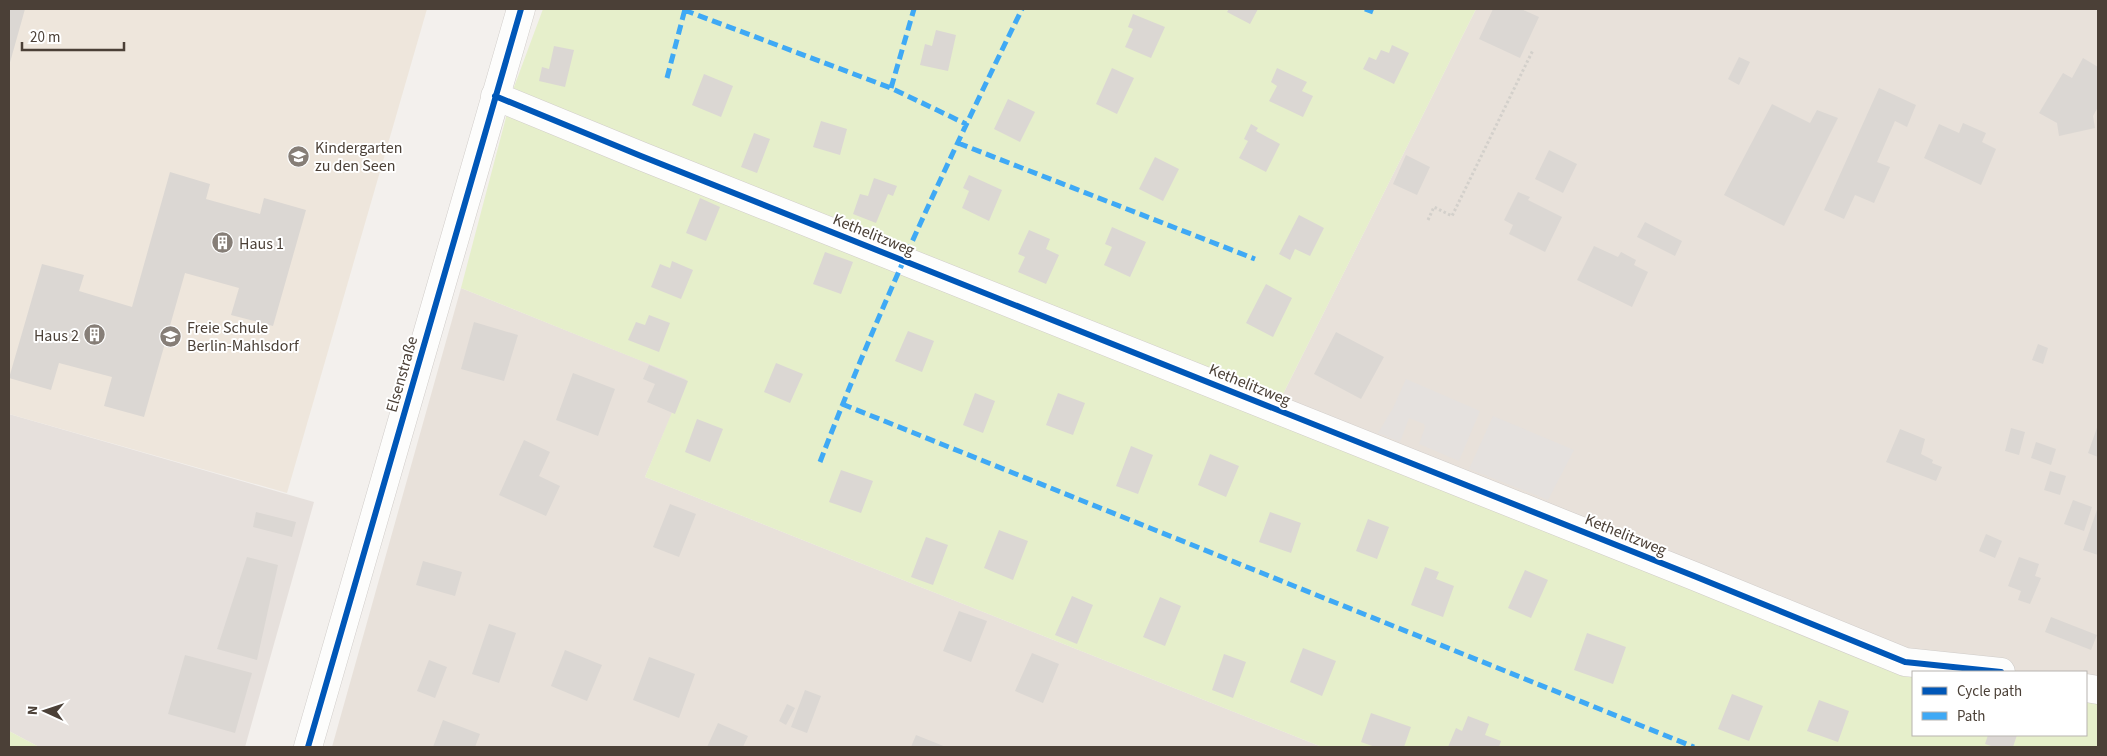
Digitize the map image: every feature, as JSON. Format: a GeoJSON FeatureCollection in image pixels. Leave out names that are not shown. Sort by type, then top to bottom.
{"type":"FeatureCollection","features":[{"type":"Feature","properties":{"kind":"street","name":"Elsenstraße"},"geometry":{"type":"LineString","coordinates":[[315,745],[520,9]]}},
{"type":"Feature","properties":{"kind":"street","name":"Kethelitzweg"},"geometry":{"type":"LineString","coordinates":[[496,96],[650,160],[1685,572],[1905,662],[1990,671]]}},
{"type":"Feature","properties":{"kind":"path"},"geometry":{"type":"LineString","coordinates":[[1428,220],[1434,207],[1452,216],[1533,50]]}},
{"type":"Feature","properties":{"kind":"shaded area","name":"Freie Schule Berlin-Mahlsdorf"},"geometry":{"type":"Polygon","coordinates":[[[9,9],[427,9],[287,493],[9,414],[9,9]]]}},
{"type":"Feature","properties":{"kind":"shaded area"},"geometry":{"type":"Polygon","coordinates":[[[1476,9],[2098,9],[2098,703],[2087,701],[2087,671],[1912,672],[1273,414],[1476,9]]]}},
{"type":"Feature","properties":{"kind":"shaded area"},"geometry":{"type":"Polygon","coordinates":[[[461,288],[687,379],[645,477],[1322,747],[332,747],[461,288]]]}},
{"type":"Feature","properties":{"kind":"shaded area"},"geometry":{"type":"Polygon","coordinates":[[[1406,379],[1480,411],[1459,461],[1419,444],[1425,427],[1424,424],[1409,418],[1400,442],[1378,433],[1393,408],[1406,379]]]}},
{"type":"Feature","properties":{"kind":"shaded area"},"geometry":{"type":"Polygon","coordinates":[[[9,414],[314,502],[245,747],[39,747],[9,731],[9,414]]]}},
{"type":"Feature","properties":{"kind":"shaded area"},"geometry":{"type":"Polygon","coordinates":[[[1493,416],[1574,450],[1548,500],[1469,469],[1493,416]]]}},
{"type":"Feature","properties":{"kind":"green space"},"geometry":{"type":"Polygon","coordinates":[[[543,9],[1476,9],[1273,414],[1912,673],[1912,736],[2087,736],[2087,701],[2098,703],[2098,747],[1322,747],[645,477],[686,379],[461,288],[514,87],[543,9]]]}},
{"type":"Feature","properties":{"kind":"green space"},"geometry":{"type":"Polygon","coordinates":[[[9,731],[39,747],[9,747],[9,731]]]}},
{"type":"Feature","properties":{"kind":"building"},"geometry":{"type":"Polygon","coordinates":[[[9,9],[25,9],[9,66],[9,9]]]}},
{"type":"Feature","properties":{"kind":"building"},"geometry":{"type":"Polygon","coordinates":[[[1229,9],[1258,9],[1250,24],[1227,12],[1229,9]]]}},
{"type":"Feature","properties":{"kind":"building"},"geometry":{"type":"Polygon","coordinates":[[[1493,9],[1521,9],[1539,17],[1520,58],[1479,39],[1493,9]]]}},
{"type":"Feature","properties":{"kind":"building"},"geometry":{"type":"Polygon","coordinates":[[[1133,14],[1165,27],[1151,58],[1125,47],[1133,29],[1128,27],[1133,14]]]}},
{"type":"Feature","properties":{"kind":"building"},"geometry":{"type":"Polygon","coordinates":[[[936,30],[956,35],[948,71],[920,65],[925,44],[932,46],[936,30]]]}},
{"type":"Feature","properties":{"kind":"building"},"geometry":{"type":"Polygon","coordinates":[[[1392,45],[1409,53],[1394,84],[1363,69],[1369,57],[1376,60],[1381,50],[1389,53],[1392,45]]]}},
{"type":"Feature","properties":{"kind":"building"},"geometry":{"type":"Polygon","coordinates":[[[554,46],[574,50],[565,87],[539,81],[542,67],[549,69],[554,46]]]}},
{"type":"Feature","properties":{"kind":"building"},"geometry":{"type":"Polygon","coordinates":[[[1739,57],[1750,62],[1739,85],[1728,79],[1739,57]]]}},
{"type":"Feature","properties":{"kind":"building"},"geometry":{"type":"Polygon","coordinates":[[[2083,58],[2098,67],[2098,107],[2093,116],[2095,128],[2059,136],[2057,123],[2039,113],[2063,73],[2072,78],[2083,58]]]}},
{"type":"Feature","properties":{"kind":"building"},"geometry":{"type":"Polygon","coordinates":[[[1112,68],[1134,78],[1117,114],[1096,104],[1112,68]]]}},
{"type":"Feature","properties":{"kind":"building"},"geometry":{"type":"Polygon","coordinates":[[[1277,68],[1307,82],[1302,91],[1313,96],[1303,117],[1269,101],[1277,86],[1271,82],[1277,68]]]}},
{"type":"Feature","properties":{"kind":"building"},"geometry":{"type":"Polygon","coordinates":[[[704,74],[733,86],[721,117],[692,105],[704,74]]]}},
{"type":"Feature","properties":{"kind":"building"},"geometry":{"type":"Polygon","coordinates":[[[1879,88],[1916,105],[1907,127],[1895,121],[1877,162],[1890,167],[1874,203],[1855,195],[1844,219],[1824,210],[1879,88]]]}},
{"type":"Feature","properties":{"kind":"building"},"geometry":{"type":"Polygon","coordinates":[[[1008,99],[1035,112],[1020,142],[994,129],[1008,99]]]}},
{"type":"Feature","properties":{"kind":"building"},"geometry":{"type":"Polygon","coordinates":[[[1772,104],[1810,123],[1817,110],[1838,118],[1784,226],[1724,195],[1772,104]]]}},
{"type":"Feature","properties":{"kind":"building"},"geometry":{"type":"Polygon","coordinates":[[[821,121],[847,129],[840,155],[813,147],[821,121]]]}},
{"type":"Feature","properties":{"kind":"building"},"geometry":{"type":"Polygon","coordinates":[[[1963,123],[1986,133],[1982,142],[1996,149],[1981,185],[1924,158],[1939,124],[1959,133],[1963,123]]]}},
{"type":"Feature","properties":{"kind":"building"},"geometry":{"type":"Polygon","coordinates":[[[1251,124],[1258,128],[1256,131],[1280,144],[1266,172],[1239,158],[1248,141],[1244,139],[1251,124]]]}},
{"type":"Feature","properties":{"kind":"building"},"geometry":{"type":"Polygon","coordinates":[[[754,133],[770,139],[757,173],[741,167],[754,133]]]}},
{"type":"Feature","properties":{"kind":"building"},"geometry":{"type":"Polygon","coordinates":[[[1549,150],[1577,164],[1563,193],[1535,179],[1549,150]]]}},
{"type":"Feature","properties":{"kind":"building"},"geometry":{"type":"Polygon","coordinates":[[[1406,155],[1430,167],[1417,195],[1393,184],[1406,155]]]}},
{"type":"Feature","properties":{"kind":"building"},"geometry":{"type":"Polygon","coordinates":[[[1155,157],[1179,169],[1163,201],[1139,189],[1155,157]]]}},
{"type":"Feature","properties":{"kind":"building"},"geometry":{"type":"Polygon","coordinates":[[[170,172],[210,184],[206,199],[260,214],[264,198],[306,210],[273,326],[231,315],[239,288],[185,273],[144,417],[104,406],[112,377],[59,363],[51,390],[9,378],[42,264],[84,275],[79,291],[132,307],[170,172]]]}},
{"type":"Feature","properties":{"kind":"building"},"geometry":{"type":"Polygon","coordinates":[[[969,175],[1002,190],[989,221],[962,208],[969,191],[963,188],[969,175]]]}},
{"type":"Feature","properties":{"kind":"building"},"geometry":{"type":"Polygon","coordinates":[[[874,178],[897,186],[893,196],[888,194],[876,223],[853,214],[860,194],[868,196],[874,178]]]}},
{"type":"Feature","properties":{"kind":"building"},"geometry":{"type":"Polygon","coordinates":[[[1518,192],[1530,197],[1528,200],[1562,217],[1545,252],[1509,234],[1513,225],[1504,220],[1518,192]]]}},
{"type":"Feature","properties":{"kind":"building"},"geometry":{"type":"Polygon","coordinates":[[[700,198],[720,207],[706,241],[686,233],[700,198]]]}},
{"type":"Feature","properties":{"kind":"building"},"geometry":{"type":"Polygon","coordinates":[[[1299,215],[1324,228],[1310,256],[1295,249],[1290,260],[1279,254],[1299,215]]]}},
{"type":"Feature","properties":{"kind":"building"},"geometry":{"type":"Polygon","coordinates":[[[1645,222],[1682,241],[1675,256],[1637,237],[1645,222]]]}},
{"type":"Feature","properties":{"kind":"building"},"geometry":{"type":"Polygon","coordinates":[[[1112,227],[1146,242],[1130,277],[1104,265],[1112,247],[1105,244],[1112,227]]]}},
{"type":"Feature","properties":{"kind":"building"},"geometry":{"type":"Polygon","coordinates":[[[1029,230],[1050,239],[1046,249],[1059,255],[1046,284],[1018,272],[1025,257],[1018,254],[1029,230]]]}},
{"type":"Feature","properties":{"kind":"building"},"geometry":{"type":"Polygon","coordinates":[[[1594,246],[1618,257],[1621,252],[1636,260],[1634,265],[1648,272],[1632,307],[1577,280],[1594,246]]]}},
{"type":"Feature","properties":{"kind":"building"},"geometry":{"type":"Polygon","coordinates":[[[825,252],[853,262],[841,294],[813,284],[825,252]]]}},
{"type":"Feature","properties":{"kind":"building"},"geometry":{"type":"Polygon","coordinates":[[[672,261],[693,270],[681,299],[651,287],[660,264],[670,268],[672,261]]]}},
{"type":"Feature","properties":{"kind":"building"},"geometry":{"type":"Polygon","coordinates":[[[1266,284],[1292,298],[1273,337],[1246,323],[1266,284]]]}},
{"type":"Feature","properties":{"kind":"building"},"geometry":{"type":"Polygon","coordinates":[[[649,315],[670,323],[659,352],[628,340],[636,322],[645,325],[649,315]]]}},
{"type":"Feature","properties":{"kind":"building"},"geometry":{"type":"Polygon","coordinates":[[[474,322],[518,335],[504,381],[461,369],[474,322]]]}},
{"type":"Feature","properties":{"kind":"building"},"geometry":{"type":"Polygon","coordinates":[[[908,331],[934,341],[922,372],[895,361],[908,331]]]}},
{"type":"Feature","properties":{"kind":"building"},"geometry":{"type":"Polygon","coordinates":[[[1336,332],[1384,357],[1361,399],[1314,374],[1336,332]]]}},
{"type":"Feature","properties":{"kind":"building"},"geometry":{"type":"Polygon","coordinates":[[[2038,344],[2048,348],[2043,364],[2032,360],[2038,344]]]}},
{"type":"Feature","properties":{"kind":"building"},"geometry":{"type":"Polygon","coordinates":[[[776,363],[803,374],[790,403],[764,392],[776,363]]]}},
{"type":"Feature","properties":{"kind":"building"},"geometry":{"type":"Polygon","coordinates":[[[649,365],[688,381],[675,414],[647,402],[655,384],[643,379],[649,365]]]}},
{"type":"Feature","properties":{"kind":"building"},"geometry":{"type":"Polygon","coordinates":[[[573,373],[615,389],[598,436],[556,420],[573,373]]]}},
{"type":"Feature","properties":{"kind":"building"},"geometry":{"type":"Polygon","coordinates":[[[975,393],[995,401],[983,433],[963,425],[975,393]]]}},
{"type":"Feature","properties":{"kind":"building"},"geometry":{"type":"Polygon","coordinates":[[[1058,393],[1085,403],[1073,435],[1046,425],[1058,393]]]}},
{"type":"Feature","properties":{"kind":"building"},"geometry":{"type":"Polygon","coordinates":[[[697,419],[723,429],[710,462],[685,452],[697,419]]]}},
{"type":"Feature","properties":{"kind":"building"},"geometry":{"type":"Polygon","coordinates":[[[2098,425],[2098,457],[2088,453],[2098,425]]]}},
{"type":"Feature","properties":{"kind":"building"},"geometry":{"type":"Polygon","coordinates":[[[2011,428],[2025,432],[2019,455],[2005,451],[2011,428]]]}},
{"type":"Feature","properties":{"kind":"building"},"geometry":{"type":"Polygon","coordinates":[[[1900,429],[1925,439],[1921,454],[1933,460],[1932,463],[1942,467],[1936,481],[1886,462],[1900,429]]]}},
{"type":"Feature","properties":{"kind":"building"},"geometry":{"type":"Polygon","coordinates":[[[524,440],[550,452],[539,476],[560,486],[546,516],[499,495],[524,440]]]}},
{"type":"Feature","properties":{"kind":"building"},"geometry":{"type":"Polygon","coordinates":[[[2036,442],[2056,449],[2051,465],[2031,458],[2036,442]]]}},
{"type":"Feature","properties":{"kind":"building"},"geometry":{"type":"Polygon","coordinates":[[[1131,446],[1153,455],[1138,494],[1116,486],[1131,446]]]}},
{"type":"Feature","properties":{"kind":"building"},"geometry":{"type":"Polygon","coordinates":[[[1210,454],[1239,466],[1226,497],[1198,485],[1210,454]]]}},
{"type":"Feature","properties":{"kind":"building"},"geometry":{"type":"Polygon","coordinates":[[[841,470],[873,481],[861,513],[829,502],[841,470]]]}},
{"type":"Feature","properties":{"kind":"building"},"geometry":{"type":"Polygon","coordinates":[[[2050,471],[2066,476],[2060,495],[2044,490],[2050,471]]]}},
{"type":"Feature","properties":{"kind":"building"},"geometry":{"type":"Polygon","coordinates":[[[2073,500],[2092,507],[2084,531],[2064,524],[2073,500]]]}},
{"type":"Feature","properties":{"kind":"building"},"geometry":{"type":"Polygon","coordinates":[[[670,504],[696,514],[679,557],[653,547],[670,504]]]}},
{"type":"Feature","properties":{"kind":"building"},"geometry":{"type":"Polygon","coordinates":[[[2098,507],[2098,555],[2083,550],[2098,507]]]}},
{"type":"Feature","properties":{"kind":"building"},"geometry":{"type":"Polygon","coordinates":[[[256,512],[296,522],[292,537],[253,527],[256,512]]]}},
{"type":"Feature","properties":{"kind":"building"},"geometry":{"type":"Polygon","coordinates":[[[1270,512],[1301,523],[1291,553],[1259,542],[1270,512]]]}},
{"type":"Feature","properties":{"kind":"building"},"geometry":{"type":"Polygon","coordinates":[[[1368,519],[1389,527],[1377,559],[1356,551],[1368,519]]]}},
{"type":"Feature","properties":{"kind":"building"},"geometry":{"type":"Polygon","coordinates":[[[999,530],[1028,541],[1013,580],[984,568],[999,530]]]}},
{"type":"Feature","properties":{"kind":"building"},"geometry":{"type":"Polygon","coordinates":[[[1986,534],[2002,541],[1995,558],[1979,551],[1986,534]]]}},
{"type":"Feature","properties":{"kind":"building"},"geometry":{"type":"Polygon","coordinates":[[[926,537],[948,545],[933,585],[911,577],[926,537]]]}},
{"type":"Feature","properties":{"kind":"building"},"geometry":{"type":"Polygon","coordinates":[[[247,557],[278,565],[257,660],[217,649],[247,557]]]}},
{"type":"Feature","properties":{"kind":"building"},"geometry":{"type":"Polygon","coordinates":[[[2019,557],[2039,564],[2035,576],[2041,578],[2030,604],[2018,600],[2021,591],[2008,586],[2019,557]]]}},
{"type":"Feature","properties":{"kind":"building"},"geometry":{"type":"Polygon","coordinates":[[[423,561],[462,572],[455,596],[416,585],[423,561]]]}},
{"type":"Feature","properties":{"kind":"building"},"geometry":{"type":"Polygon","coordinates":[[[1425,567],[1439,572],[1436,579],[1454,586],[1443,617],[1411,605],[1425,567]]]}},
{"type":"Feature","properties":{"kind":"building"},"geometry":{"type":"Polygon","coordinates":[[[1525,570],[1548,580],[1531,618],[1508,608],[1525,570]]]}},
{"type":"Feature","properties":{"kind":"building"},"geometry":{"type":"Polygon","coordinates":[[[1072,596],[1093,605],[1077,644],[1055,635],[1072,596]]]}},
{"type":"Feature","properties":{"kind":"building"},"geometry":{"type":"Polygon","coordinates":[[[1160,597],[1181,606],[1165,646],[1143,637],[1160,597]]]}},
{"type":"Feature","properties":{"kind":"building"},"geometry":{"type":"Polygon","coordinates":[[[959,611],[987,621],[971,662],[943,651],[959,611]]]}},
{"type":"Feature","properties":{"kind":"building"},"geometry":{"type":"Polygon","coordinates":[[[2051,617],[2097,635],[2091,650],[2045,632],[2051,617]]]}},
{"type":"Feature","properties":{"kind":"building"},"geometry":{"type":"Polygon","coordinates":[[[489,624],[516,633],[499,683],[472,674],[489,624]]]}},
{"type":"Feature","properties":{"kind":"building"},"geometry":{"type":"Polygon","coordinates":[[[1587,633],[1626,647],[1613,684],[1574,670],[1587,633]]]}},
{"type":"Feature","properties":{"kind":"building"},"geometry":{"type":"Polygon","coordinates":[[[1303,648],[1336,661],[1322,696],[1290,682],[1303,648]]]}},
{"type":"Feature","properties":{"kind":"building"},"geometry":{"type":"Polygon","coordinates":[[[565,650],[602,665],[587,701],[551,686],[565,650]]]}},
{"type":"Feature","properties":{"kind":"building"},"geometry":{"type":"Polygon","coordinates":[[[1032,653],[1059,664],[1043,703],[1015,691],[1032,653]]]}},
{"type":"Feature","properties":{"kind":"building"},"geometry":{"type":"Polygon","coordinates":[[[1224,654],[1246,662],[1233,698],[1212,690],[1224,654]]]}},
{"type":"Feature","properties":{"kind":"building"},"geometry":{"type":"Polygon","coordinates":[[[185,655],[252,673],[235,733],[168,714],[185,655]]]}},
{"type":"Feature","properties":{"kind":"building"},"geometry":{"type":"Polygon","coordinates":[[[649,657],[695,674],[679,718],[633,700],[649,657]]]}},
{"type":"Feature","properties":{"kind":"building"},"geometry":{"type":"Polygon","coordinates":[[[429,660],[447,667],[435,698],[417,691],[429,660]]]}},
{"type":"Feature","properties":{"kind":"building"},"geometry":{"type":"Polygon","coordinates":[[[805,690],[821,696],[807,733],[791,727],[805,690]]]}},
{"type":"Feature","properties":{"kind":"building"},"geometry":{"type":"Polygon","coordinates":[[[1732,694],[1763,706],[1749,741],[1718,729],[1732,694]]]}},
{"type":"Feature","properties":{"kind":"building"},"geometry":{"type":"Polygon","coordinates":[[[1819,700],[1849,711],[1838,742],[1807,731],[1819,700]]]}},
{"type":"Feature","properties":{"kind":"building"},"geometry":{"type":"Polygon","coordinates":[[[787,704],[795,708],[786,725],[779,721],[787,704]]]}},
{"type":"Feature","properties":{"kind":"building"},"geometry":{"type":"Polygon","coordinates":[[[1371,713],[1411,727],[1404,747],[1375,747],[1361,742],[1371,713]]]}},
{"type":"Feature","properties":{"kind":"building"},"geometry":{"type":"Polygon","coordinates":[[[1468,716],[1489,724],[1485,735],[1501,741],[1499,747],[1448,747],[1456,728],[1462,731],[1468,716]]]}},
{"type":"Feature","properties":{"kind":"building"},"geometry":{"type":"Polygon","coordinates":[[[443,720],[480,734],[475,747],[433,747],[443,720]]]}},
{"type":"Feature","properties":{"kind":"building"},"geometry":{"type":"Polygon","coordinates":[[[718,723],[748,736],[743,747],[707,747],[718,723]]]}},
{"type":"Feature","properties":{"kind":"building"},"geometry":{"type":"Polygon","coordinates":[[[916,735],[946,747],[911,747],[916,735]]]}},
{"type":"Feature","properties":{"kind":"building"},"geometry":{"type":"Polygon","coordinates":[[[1988,736],[2017,736],[2013,747],[1994,747],[1985,744],[1988,736]]]}},
{"type":"Feature","properties":{"kind":"marked path"},"geometry":{"type":"LineString","coordinates":[[667,78],[685,9]]}},
{"type":"Feature","properties":{"kind":"marked path"},"geometry":{"type":"LineString","coordinates":[[891,88],[914,9]]}},
{"type":"Feature","properties":{"kind":"marked path"},"geometry":{"type":"LineString","coordinates":[[820,462],[891,290],[968,121],[1022,9]]}},
{"type":"Feature","properties":{"kind":"marked path"},"geometry":{"type":"LineString","coordinates":[[1365,9],[1373,12]]}},
{"type":"Feature","properties":{"kind":"marked path"},"geometry":{"type":"LineString","coordinates":[[684,10],[891,88],[966,124]]}},
{"type":"Feature","properties":{"kind":"marked path"},"geometry":{"type":"LineString","coordinates":[[958,143],[1255,259]]}},
{"type":"Feature","properties":{"kind":"marked path"},"geometry":{"type":"LineString","coordinates":[[842,404],[1694,747]]}},
{"type":"Feature","properties":{"kind":"cycle path"},"geometry":{"type":"LineString","coordinates":[[308,747],[521,9]]}},
{"type":"Feature","properties":{"kind":"cycle path"},"geometry":{"type":"LineString","coordinates":[[495,96],[1905,662],[1991,671]]}},
{"type":"Feature","properties":{"kind":"place","name":"Kindergarten zu den Seen"},"geometry":{"type":"Point","coordinates":[299,156]}},
{"type":"Feature","properties":{"kind":"place","name":"Haus 1"},"geometry":{"type":"Point","coordinates":[223,243]}},
{"type":"Feature","properties":{"kind":"place","name":"Haus 2"},"geometry":{"type":"Point","coordinates":[95,335]}},
{"type":"Feature","properties":{"kind":"place","name":"Freie Schule Berlin-Mahlsdorf"},"geometry":{"type":"Point","coordinates":[171,336]}}]}
